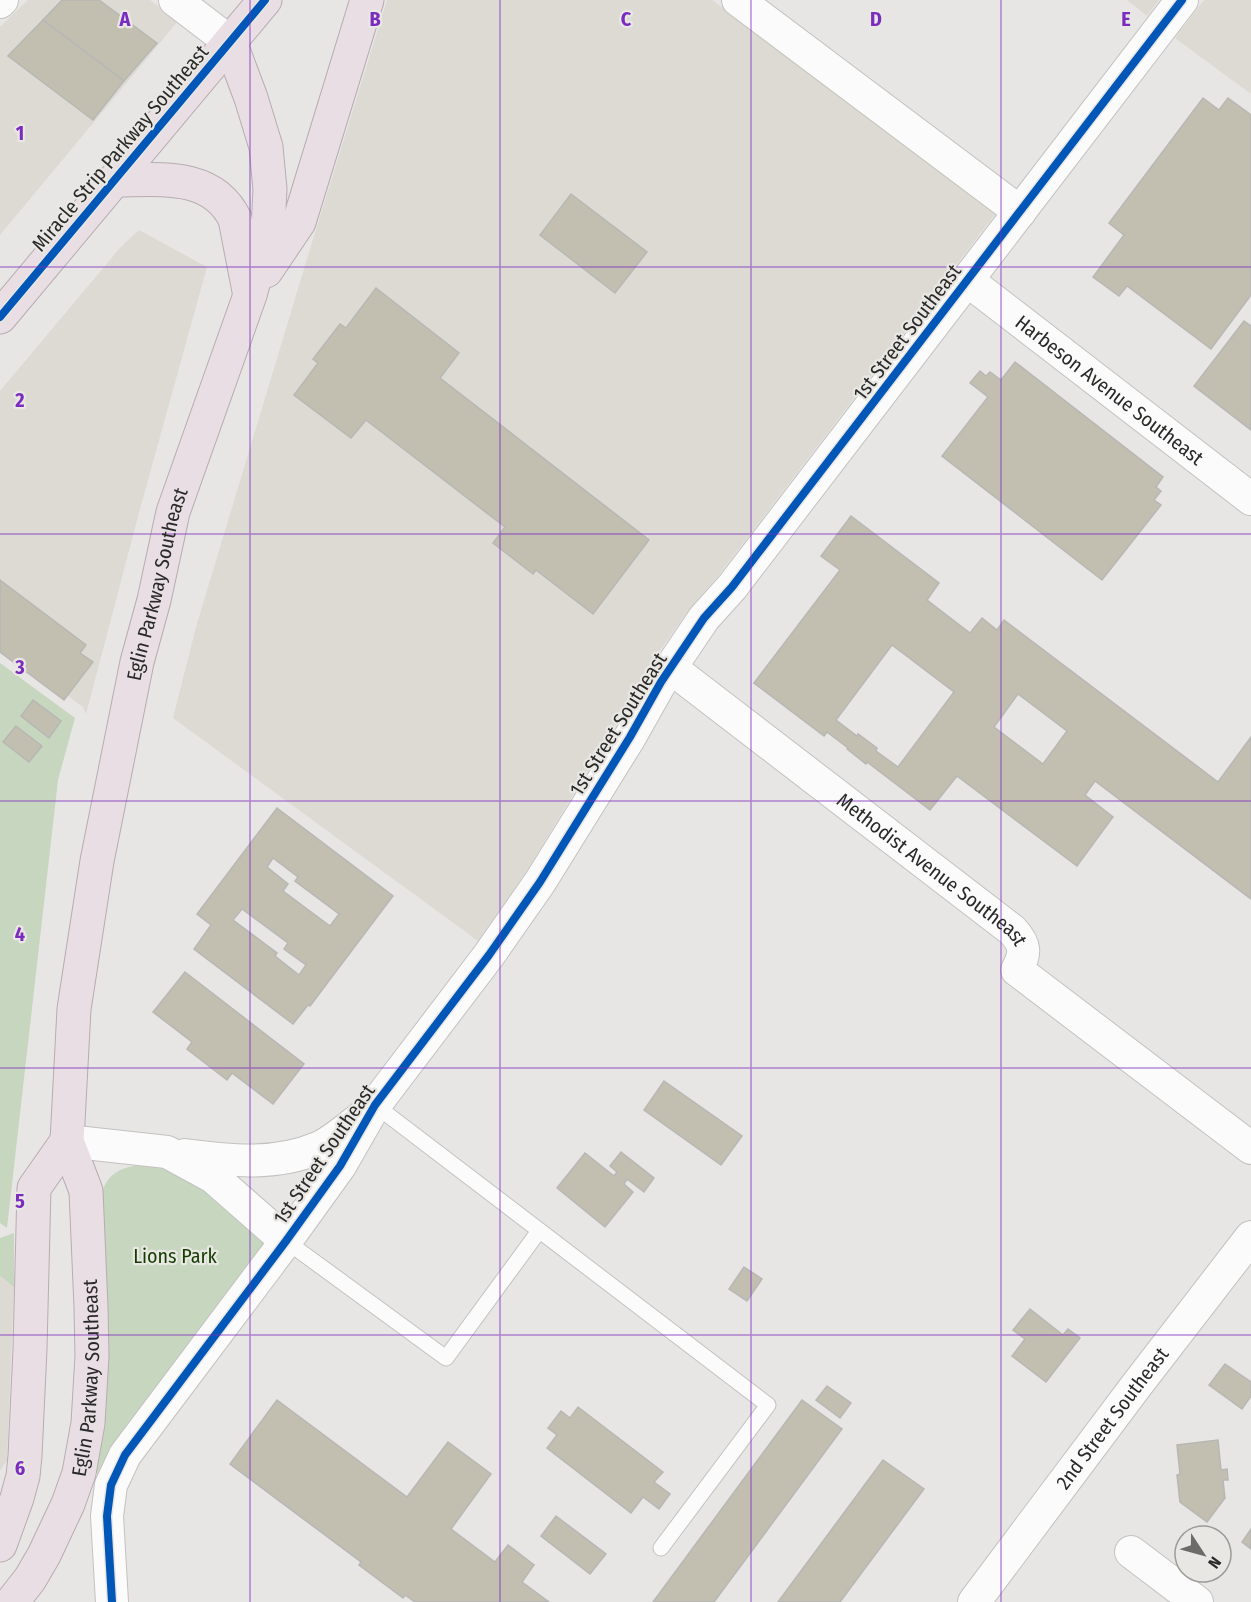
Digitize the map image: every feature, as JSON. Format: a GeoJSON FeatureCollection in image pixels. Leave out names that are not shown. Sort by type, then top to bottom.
{"type":"FeatureCollection","features":[{"type":"Feature","properties":{"kind":"highway","name":"Miracle Strip Parkway Southeast"},"geometry":{"type":"LineString","coordinates":[[0,317],[266,0]]}},
{"type":"Feature","properties":{"kind":"highway"},"geometry":{"type":"LineString","coordinates":[[250,295],[299,222],[367,0]]}},
{"type":"Feature","properties":{"kind":"highway","name":"Eglin Parkway Southeast"},"geometry":{"type":"LineString","coordinates":[[12,1602],[30,1579],[44,1555],[68,1504],[79,1473],[88,1423],[92,1307],[86,1191],[67,1141],[74,1009],[97,861],[137,662],[154,600],[173,512],[250,295],[268,230],[269,170],[266,147],[230,42]]}},
{"type":"Feature","properties":{"kind":"highway"},"geometry":{"type":"LineString","coordinates":[[116,180],[175,180],[200,186],[223,199],[235,219],[250,295]]}},
{"type":"Feature","properties":{"kind":"highway"},"geometry":{"type":"LineString","coordinates":[[0,1545],[17,1498],[11,1487],[26,1441],[34,1188],[67,1141]]}},
{"type":"Feature","properties":{"kind":"street"},"geometry":{"type":"LineString","coordinates":[[175,0],[230,42]]}},
{"type":"Feature","properties":{"kind":"street"},"geometry":{"type":"LineString","coordinates":[[738,0],[1020,212]]}},
{"type":"Feature","properties":{"kind":"street","name":"1st Street Southeast"},"geometry":{"type":"LineString","coordinates":[[112,1602],[107,1516],[111,1485],[125,1455],[286,1241],[339,1166],[375,1106],[489,955],[540,882],[661,682],[704,618],[732,587],[1182,0]]}},
{"type":"Feature","properties":{"kind":"street","name":"Harbeson Avenue Southeast"},"geometry":{"type":"LineString","coordinates":[[967,280],[1251,499]]}},
{"type":"Feature","properties":{"kind":"street","name":"Methodist Avenue Southeast"},"geometry":{"type":"LineString","coordinates":[[671,668],[1012,930],[1020,939],[1024,949],[1017,970],[1251,1148]]}},
{"type":"Feature","properties":{"kind":"street"},"geometry":{"type":"LineString","coordinates":[[67,1141],[222,1160],[281,1159],[319,1148],[375,1106]]}},
{"type":"Feature","properties":{"kind":"street"},"geometry":{"type":"LineString","coordinates":[[167,1152],[213,1178],[286,1241]]}},
{"type":"Feature","properties":{"kind":"street","name":"2nd Street Southeast"},"geometry":{"type":"LineString","coordinates":[[974,1602],[1251,1237]]}},
{"type":"Feature","properties":{"kind":"street"},"geometry":{"type":"LineString","coordinates":[[1131,1552],[1197,1602]]}},
{"type":"Feature","properties":{"kind":"lane"},"geometry":{"type":"LineString","coordinates":[[375,1106],[768,1404],[660,1548]]}},
{"type":"Feature","properties":{"kind":"lane"},"geometry":{"type":"LineString","coordinates":[[286,1241],[446,1358],[539,1231]]}},
{"type":"Feature","properties":{"kind":"shaded area"},"geometry":{"type":"Polygon","coordinates":[[[28,0],[150,0],[178,21],[0,235],[0,27],[28,0]]]}},
{"type":"Feature","properties":{"kind":"shaded area"},"geometry":{"type":"Polygon","coordinates":[[[387,0],[712,0],[996,213],[718,576],[690,608],[647,669],[526,872],[478,941],[173,718],[196,627],[387,0]]]}},
{"type":"Feature","properties":{"kind":"shaded area"},"geometry":{"type":"Polygon","coordinates":[[[1127,0],[1159,0],[1147,16],[1127,0]]]}},
{"type":"Feature","properties":{"kind":"shaded area"},"geometry":{"type":"Polygon","coordinates":[[[1204,0],[1251,0],[1251,94],[1175,38],[1204,0]]]}},
{"type":"Feature","properties":{"kind":"shaded area"},"geometry":{"type":"Polygon","coordinates":[[[139,230],[207,267],[86,714],[83,707],[0,646],[0,391],[120,248],[139,230]]]}},
{"type":"Feature","properties":{"kind":"shaded area"},"geometry":{"type":"Polygon","coordinates":[[[0,1276],[14,1287],[7,1460],[0,1471],[0,1276]]]}},
{"type":"Feature","properties":{"kind":"green space"},"geometry":{"type":"Polygon","coordinates":[[[0,663],[75,718],[58,780],[7,1228],[0,1223],[0,663]]]}},
{"type":"Feature","properties":{"kind":"green space","name":"Lions Park"},"geometry":{"type":"Polygon","coordinates":[[[144,1165],[168,1169],[189,1179],[223,1205],[265,1245],[104,1476],[92,1471],[108,1338],[101,1195],[107,1181],[116,1172],[144,1165]]]}},
{"type":"Feature","properties":{"kind":"green space"},"geometry":{"type":"Polygon","coordinates":[[[14,1233],[14,1287],[0,1276],[0,1238],[14,1233]]]}},
{"type":"Feature","properties":{"kind":"building"},"geometry":{"type":"Polygon","coordinates":[[[62,0],[99,0],[157,43],[124,81],[43,20],[62,0]]]}},
{"type":"Feature","properties":{"kind":"building"},"geometry":{"type":"Polygon","coordinates":[[[43,20],[124,81],[93,120],[8,56],[43,20]]]}},
{"type":"Feature","properties":{"kind":"building"},"geometry":{"type":"Polygon","coordinates":[[[1203,98],[1219,110],[1228,98],[1251,115],[1251,295],[1211,349],[1127,286],[1119,296],[1093,277],[1124,235],[1109,223],[1203,98]]]}},
{"type":"Feature","properties":{"kind":"building"},"geometry":{"type":"Polygon","coordinates":[[[571,194],[647,252],[615,293],[540,235],[571,194]]]}},
{"type":"Feature","properties":{"kind":"building"},"geometry":{"type":"Polygon","coordinates":[[[376,288],[459,353],[440,378],[649,540],[593,614],[536,570],[533,574],[493,543],[505,527],[366,420],[351,438],[294,395],[318,363],[313,359],[340,324],[346,328],[376,288]]]}},
{"type":"Feature","properties":{"kind":"building"},"geometry":{"type":"Polygon","coordinates":[[[1244,321],[1251,326],[1251,430],[1194,386],[1244,321]]]}},
{"type":"Feature","properties":{"kind":"building"},"geometry":{"type":"Polygon","coordinates":[[[1015,362],[1163,477],[1156,487],[1161,491],[1154,500],[1161,505],[1102,580],[942,456],[988,397],[970,383],[980,371],[986,376],[990,372],[1001,380],[1015,362]]]}},
{"type":"Feature","properties":{"kind":"building"},"geometry":{"type":"Polygon","coordinates":[[[851,516],[939,583],[927,600],[970,633],[982,618],[997,630],[1004,620],[1218,782],[1251,737],[1251,899],[1095,781],[1085,795],[1113,817],[1077,866],[957,776],[930,810],[867,762],[866,764],[827,732],[824,736],[754,683],[840,570],[821,556],[851,516]],[[892,645],[836,720],[877,748],[876,751],[898,767],[954,692],[892,645]],[[1018,694],[994,727],[1043,764],[1067,731],[1018,694]]]}},
{"type":"Feature","properties":{"kind":"building"},"geometry":{"type":"Polygon","coordinates":[[[0,580],[86,645],[80,653],[93,662],[64,700],[0,652],[0,580]]]}},
{"type":"Feature","properties":{"kind":"building"},"geometry":{"type":"Polygon","coordinates":[[[33,700],[61,721],[49,738],[21,716],[33,700]]]}},
{"type":"Feature","properties":{"kind":"building"},"geometry":{"type":"Polygon","coordinates":[[[16,726],[42,746],[29,762],[3,742],[16,726]]]}},
{"type":"Feature","properties":{"kind":"building"},"geometry":{"type":"Polygon","coordinates":[[[277,808],[393,896],[310,1006],[308,1005],[293,1024],[194,949],[211,925],[197,914],[277,808]],[[273,858],[267,867],[288,884],[283,891],[330,926],[339,914],[295,881],[298,877],[273,858]],[[242,909],[233,920],[277,953],[275,956],[299,975],[306,965],[284,949],[288,943],[242,909]]]}},
{"type":"Feature","properties":{"kind":"building"},"geometry":{"type":"Polygon","coordinates":[[[185,972],[304,1064],[273,1104],[232,1073],[227,1080],[187,1049],[192,1042],[153,1012],[185,972]]]}},
{"type":"Feature","properties":{"kind":"building"},"geometry":{"type":"Polygon","coordinates":[[[664,1081],[742,1136],[721,1165],[644,1110],[664,1081]]]}},
{"type":"Feature","properties":{"kind":"building"},"geometry":{"type":"Polygon","coordinates":[[[621,1152],[654,1178],[644,1192],[627,1179],[624,1184],[633,1192],[605,1227],[557,1188],[585,1153],[614,1176],[617,1172],[610,1166],[621,1152]]]}},
{"type":"Feature","properties":{"kind":"building"},"geometry":{"type":"Polygon","coordinates":[[[744,1267],[762,1279],[747,1301],[729,1289],[744,1267]]]}},
{"type":"Feature","properties":{"kind":"building"},"geometry":{"type":"Polygon","coordinates":[[[1030,1309],[1063,1335],[1068,1329],[1080,1338],[1046,1382],[1012,1356],[1025,1339],[1013,1330],[1030,1309]]]}},
{"type":"Feature","properties":{"kind":"building"},"geometry":{"type":"Polygon","coordinates":[[[1225,1364],[1251,1382],[1251,1396],[1242,1409],[1209,1385],[1225,1364]]]}},
{"type":"Feature","properties":{"kind":"building"},"geometry":{"type":"Polygon","coordinates":[[[827,1386],[851,1403],[840,1418],[816,1400],[827,1386]]]}},
{"type":"Feature","properties":{"kind":"building"},"geometry":{"type":"Polygon","coordinates":[[[277,1400],[407,1497],[448,1442],[491,1474],[451,1529],[495,1562],[508,1545],[534,1565],[522,1582],[549,1602],[415,1602],[405,1595],[403,1598],[359,1565],[361,1562],[230,1464],[277,1400]]]}},
{"type":"Feature","properties":{"kind":"building"},"geometry":{"type":"Polygon","coordinates":[[[802,1400],[842,1429],[714,1602],[653,1602],[802,1400]]]}},
{"type":"Feature","properties":{"kind":"building"},"geometry":{"type":"Polygon","coordinates":[[[578,1407],[663,1472],[654,1482],[670,1494],[659,1509],[643,1497],[631,1513],[547,1448],[557,1435],[548,1428],[561,1411],[570,1418],[578,1407]]]}},
{"type":"Feature","properties":{"kind":"building"},"geometry":{"type":"Polygon","coordinates":[[[1218,1440],[1221,1470],[1227,1469],[1228,1480],[1223,1480],[1225,1498],[1207,1522],[1180,1502],[1177,1445],[1218,1440]]]}},
{"type":"Feature","properties":{"kind":"building"},"geometry":{"type":"Polygon","coordinates":[[[883,1460],[924,1489],[840,1602],[778,1602],[883,1460]]]}},
{"type":"Feature","properties":{"kind":"building"},"geometry":{"type":"Polygon","coordinates":[[[556,1516],[606,1554],[590,1574],[541,1536],[556,1516]]]}},
{"type":"Feature","properties":{"kind":"building"},"geometry":{"type":"Polygon","coordinates":[[[1251,1529],[1251,1549],[1242,1542],[1251,1529]]]}},
{"type":"Feature","properties":{"kind":"cycle path"},"geometry":{"type":"LineString","coordinates":[[0,317],[265,0]]}},
{"type":"Feature","properties":{"kind":"cycle path"},"geometry":{"type":"LineString","coordinates":[[112,1602],[107,1516],[111,1485],[125,1455],[286,1241],[340,1166],[375,1105],[489,955],[540,882],[630,737],[661,682],[704,618],[732,587],[1182,0]]}}]}
